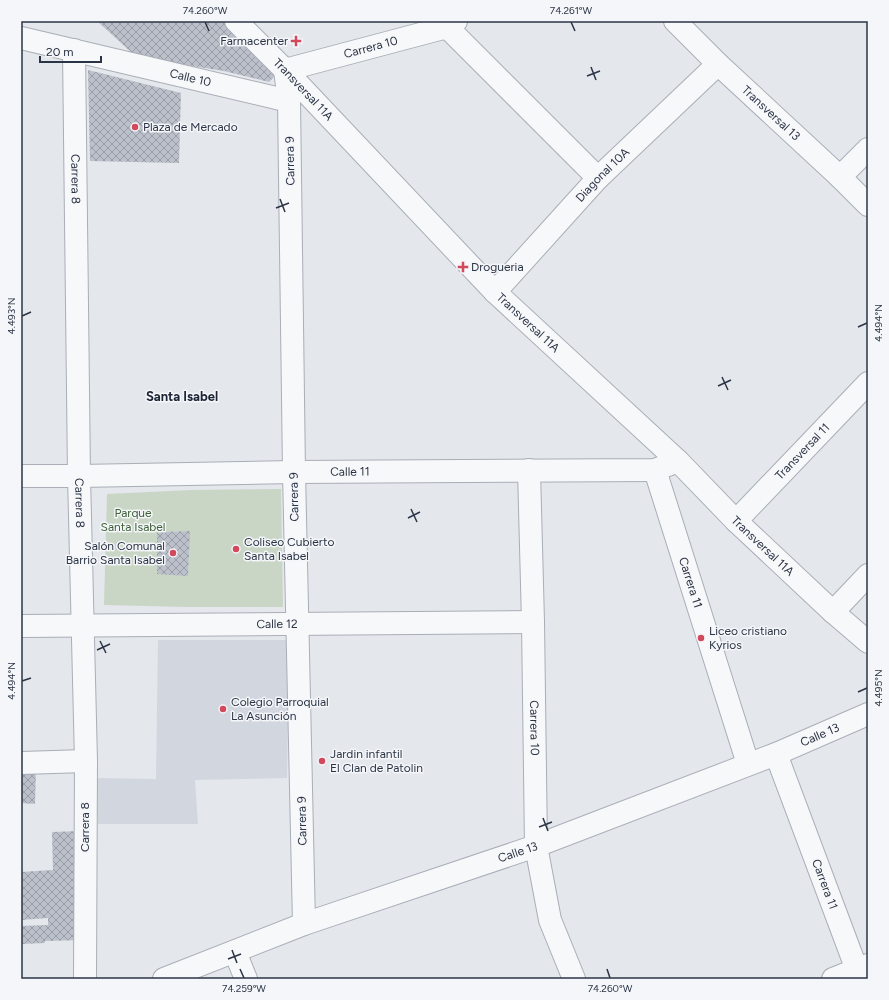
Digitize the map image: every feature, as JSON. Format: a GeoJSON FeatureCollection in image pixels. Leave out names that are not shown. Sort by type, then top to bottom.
{"type":"FeatureCollection","features":[{"type":"Feature","properties":{"kind":"street","name":"Transversal 11A"},"geometry":{"type":"LineString","coordinates":[[236,21],[285,70],[496,292],[678,461],[736,521],[832,612],[868,642]]}},
{"type":"Feature","properties":{"kind":"street","name":"Transversal 13"},"geometry":{"type":"LineString","coordinates":[[675,21],[718,64],[840,177],[868,205]]}},
{"type":"Feature","properties":{"kind":"street","name":"Carrera 10"},"geometry":{"type":"LineString","coordinates":[[285,70],[448,23]]}},
{"type":"Feature","properties":{"kind":"street"},"geometry":{"type":"LineString","coordinates":[[448,23],[598,178]]}},
{"type":"Feature","properties":{"kind":"street","name":"Calle 10"},"geometry":{"type":"LineString","coordinates":[[21,38],[289,100]]}},
{"type":"Feature","properties":{"kind":"street","name":"Carrera 8"},"geometry":{"type":"LineString","coordinates":[[74,50],[79,476],[86,761],[85,979]]}},
{"type":"Feature","properties":{"kind":"street","name":"Diagonal 10A"},"geometry":{"type":"LineString","coordinates":[[496,292],[598,178],[718,64]]}},
{"type":"Feature","properties":{"kind":"street","name":"Carrera 9"},"geometry":{"type":"LineString","coordinates":[[285,70],[289,100],[294,472],[304,924]]}},
{"type":"Feature","properties":{"kind":"street"},"geometry":{"type":"LineString","coordinates":[[840,177],[868,149]]}},
{"type":"Feature","properties":{"kind":"street","name":"Transversal 11"},"geometry":{"type":"LineString","coordinates":[[736,521],[868,383]]}},
{"type":"Feature","properties":{"kind":"street","name":"Calle 11"},"geometry":{"type":"LineString","coordinates":[[21,476],[294,472],[656,470],[678,461]]}},
{"type":"Feature","properties":{"kind":"street","name":"Carrera 10"},"geometry":{"type":"LineString","coordinates":[[529,470],[536,846],[550,920],[574,979]]}},
{"type":"Feature","properties":{"kind":"street","name":"Carrera 11"},"geometry":{"type":"LineString","coordinates":[[656,470],[748,764]]}},
{"type":"Feature","properties":{"kind":"street"},"geometry":{"type":"LineString","coordinates":[[832,612],[868,575]]}},
{"type":"Feature","properties":{"kind":"street","name":"Calle 12"},"geometry":{"type":"LineString","coordinates":[[21,626],[533,622]]}},
{"type":"Feature","properties":{"kind":"street","name":"Calle 13"},"geometry":{"type":"LineString","coordinates":[[164,979],[304,924],[536,846],[776,754],[868,714]]}},
{"type":"Feature","properties":{"kind":"street","name":"Carrera 11"},"geometry":{"type":"LineString","coordinates":[[776,754],[862,968]]}},
{"type":"Feature","properties":{"kind":"street"},"geometry":{"type":"LineString","coordinates":[[21,763],[86,761]]}},
{"type":"Feature","properties":{"kind":"street"},"geometry":{"type":"LineString","coordinates":[[235,952],[246,979]]}},
{"type":"Feature","properties":{"kind":"street"},"geometry":{"type":"LineString","coordinates":[[833,979],[862,968]]}},
{"type":"Feature","properties":{"kind":"shaded area","name":"Colegio Parroquial La Asunción"},"geometry":{"type":"Polygon","coordinates":[[[158,640],[289,640],[287,778],[195,780],[198,824],[98,824],[94,778],[156,779],[158,640]]]}},
{"type":"Feature","properties":{"kind":"green space","name":"Parque Santa Isabel"},"geometry":{"type":"Polygon","coordinates":[[[281,489],[283,607],[104,605],[107,494],[191,490],[281,489]],[[189,531],[157,532],[188,576],[189,531]]]}},
{"type":"Feature","properties":{"kind":"building"},"geometry":{"type":"Polygon","coordinates":[[[97,21],[225,21],[278,73],[269,82],[224,71],[161,61],[132,53],[97,21]]]}},
{"type":"Feature","properties":{"kind":"building","name":"Plaza de Mercado"},"geometry":{"type":"Polygon","coordinates":[[[88,70],[181,93],[179,163],[90,161],[88,70]]]}},
{"type":"Feature","properties":{"kind":"building","name":"Salón Comunal Barrio Santa Isabel"},"geometry":{"type":"Polygon","coordinates":[[[190,531],[188,576],[157,574],[157,532],[190,531]]]}},
{"type":"Feature","properties":{"kind":"building"},"geometry":{"type":"Polygon","coordinates":[[[21,766],[36,767],[35,804],[21,803],[21,766]]]}},
{"type":"Feature","properties":{"kind":"building"},"geometry":{"type":"Polygon","coordinates":[[[81,831],[85,940],[45,941],[45,943],[21,944],[21,926],[48,925],[48,918],[21,920],[21,872],[53,870],[52,832],[81,831]]]}},
{"type":"Feature","properties":{"kind":"place","name":"Farmacenter"},"geometry":{"type":"Point","coordinates":[296,41]}},
{"type":"Feature","properties":{"kind":"place","name":"Plaza de Mercado"},"geometry":{"type":"Point","coordinates":[135,127]}},
{"type":"Feature","properties":{"kind":"place","name":"Drogueria"},"geometry":{"type":"Point","coordinates":[463,267]}},
{"type":"Feature","properties":{"kind":"place","name":"Coliseo Cubierto Santa Isabel"},"geometry":{"type":"Point","coordinates":[236,549]}},
{"type":"Feature","properties":{"kind":"place","name":"Salón Comunal Barrio Santa Isabel"},"geometry":{"type":"Point","coordinates":[173,553]}},
{"type":"Feature","properties":{"kind":"place","name":"Liceo cristiano Kyrios"},"geometry":{"type":"Point","coordinates":[701,638]}},
{"type":"Feature","properties":{"kind":"place","name":"Colegio Parroquial La Asunción"},"geometry":{"type":"Point","coordinates":[223,709]}},
{"type":"Feature","properties":{"kind":"place","name":"Jardin infantil El Clan de Patolin"},"geometry":{"type":"Point","coordinates":[322,761]}},
{"type":"Feature","properties":{"kind":"district","name":"Santa Isabel"},"geometry":{"type":"Point","coordinates":[182,396]}}]}
